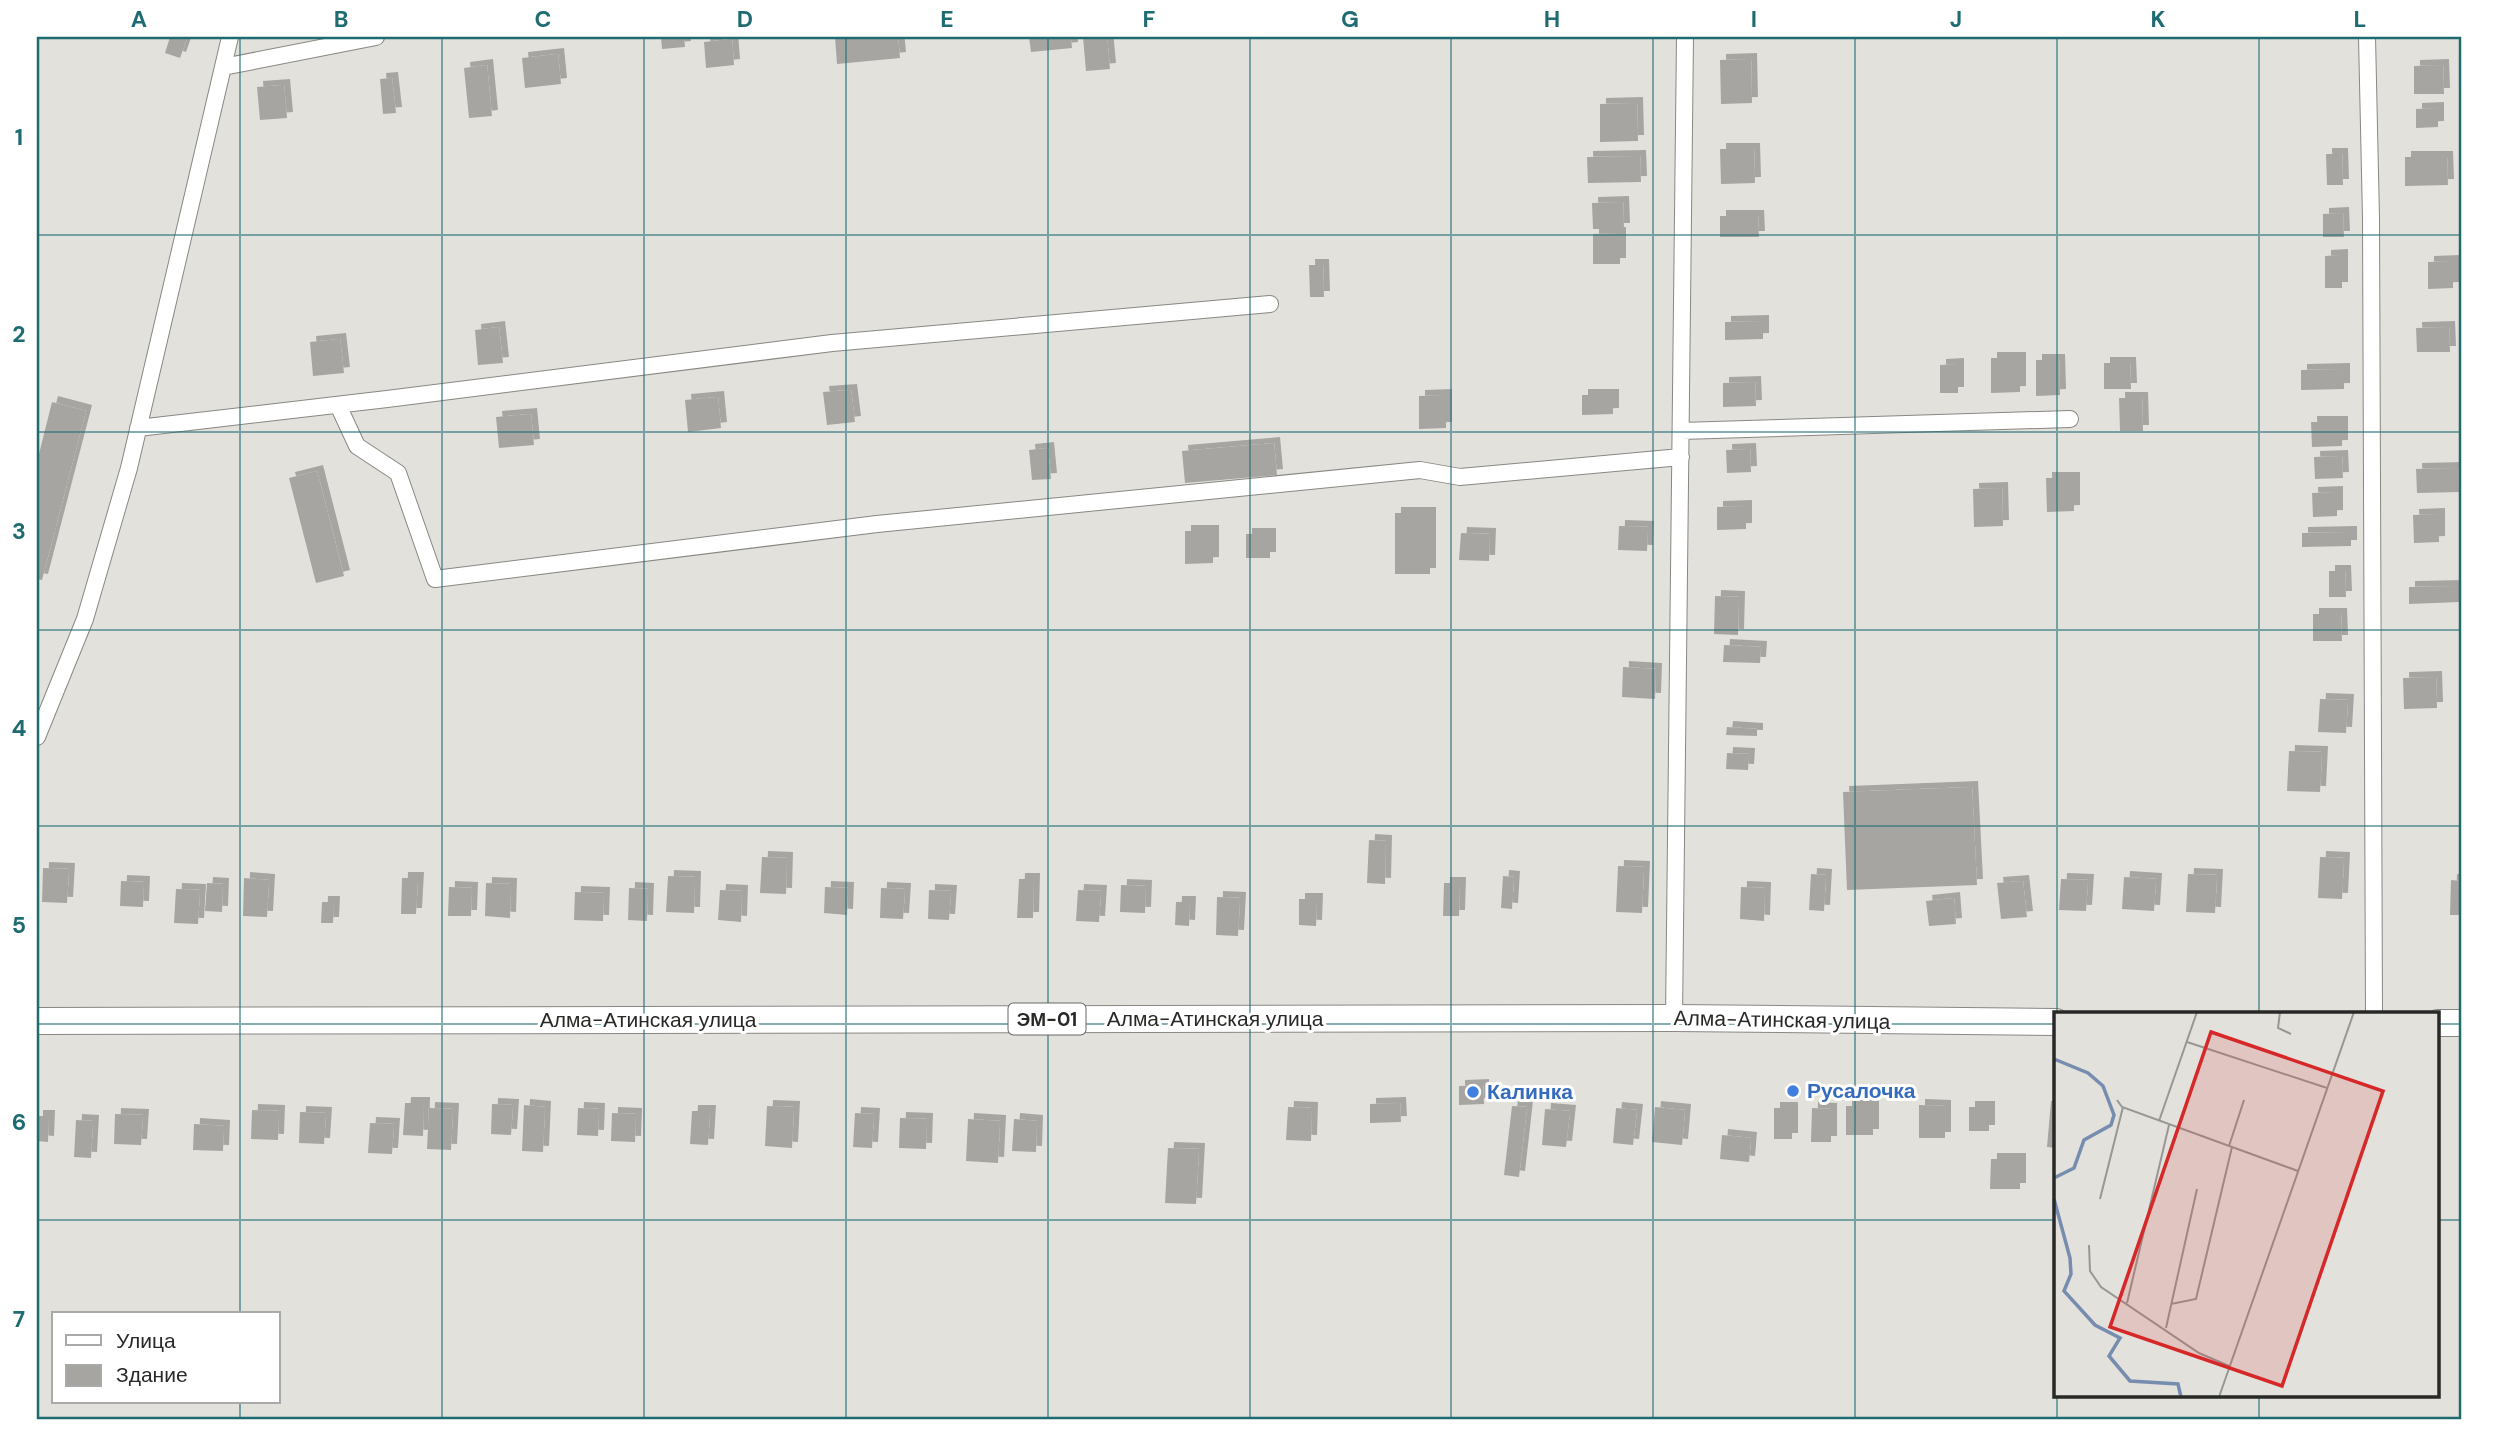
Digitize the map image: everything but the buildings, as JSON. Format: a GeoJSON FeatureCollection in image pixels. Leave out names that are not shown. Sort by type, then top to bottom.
{"type":"FeatureCollection","features":[{"type":"Feature","properties":{"kind":"highway","name":"Алма-Атинская улица"},"geometry":{"type":"LineString","coordinates":[[37,1021],[1674,1018],[2054,1022]]}},
{"type":"Feature","properties":{"kind":"highway"},"geometry":{"type":"LineString","coordinates":[[2440,1023],[2462,1023]]}},
{"type":"Feature","properties":{"kind":"street"},"geometry":{"type":"LineString","coordinates":[[37,737],[85,619],[129,468],[230,37]]}},
{"type":"Feature","properties":{"kind":"street"},"geometry":{"type":"LineString","coordinates":[[223,67],[376,37]]}},
{"type":"Feature","properties":{"kind":"street"},"geometry":{"type":"LineString","coordinates":[[1674,1018],[1685,37]]}},
{"type":"Feature","properties":{"kind":"street"},"geometry":{"type":"LineString","coordinates":[[2367,37],[2371,218],[2374,1012]]}},
{"type":"Feature","properties":{"kind":"street"},"geometry":{"type":"LineString","coordinates":[[138,428],[832,343],[1270,304]]}},
{"type":"Feature","properties":{"kind":"street"},"geometry":{"type":"LineString","coordinates":[[338,405],[357,446],[398,472],[435,579],[877,524],[1147,496],[1420,470],[1460,477],[1681,457]]}},
{"type":"Feature","properties":{"kind":"street"},"geometry":{"type":"LineString","coordinates":[[1681,431],[2070,419]]}},
{"type":"Feature","properties":{"kind":"place","name":"Русалочка"},"geometry":{"type":"Point","coordinates":[1793,1091]}},
{"type":"Feature","properties":{"kind":"place","name":"Калинка"},"geometry":{"type":"Point","coordinates":[1473,1092]}}]}
